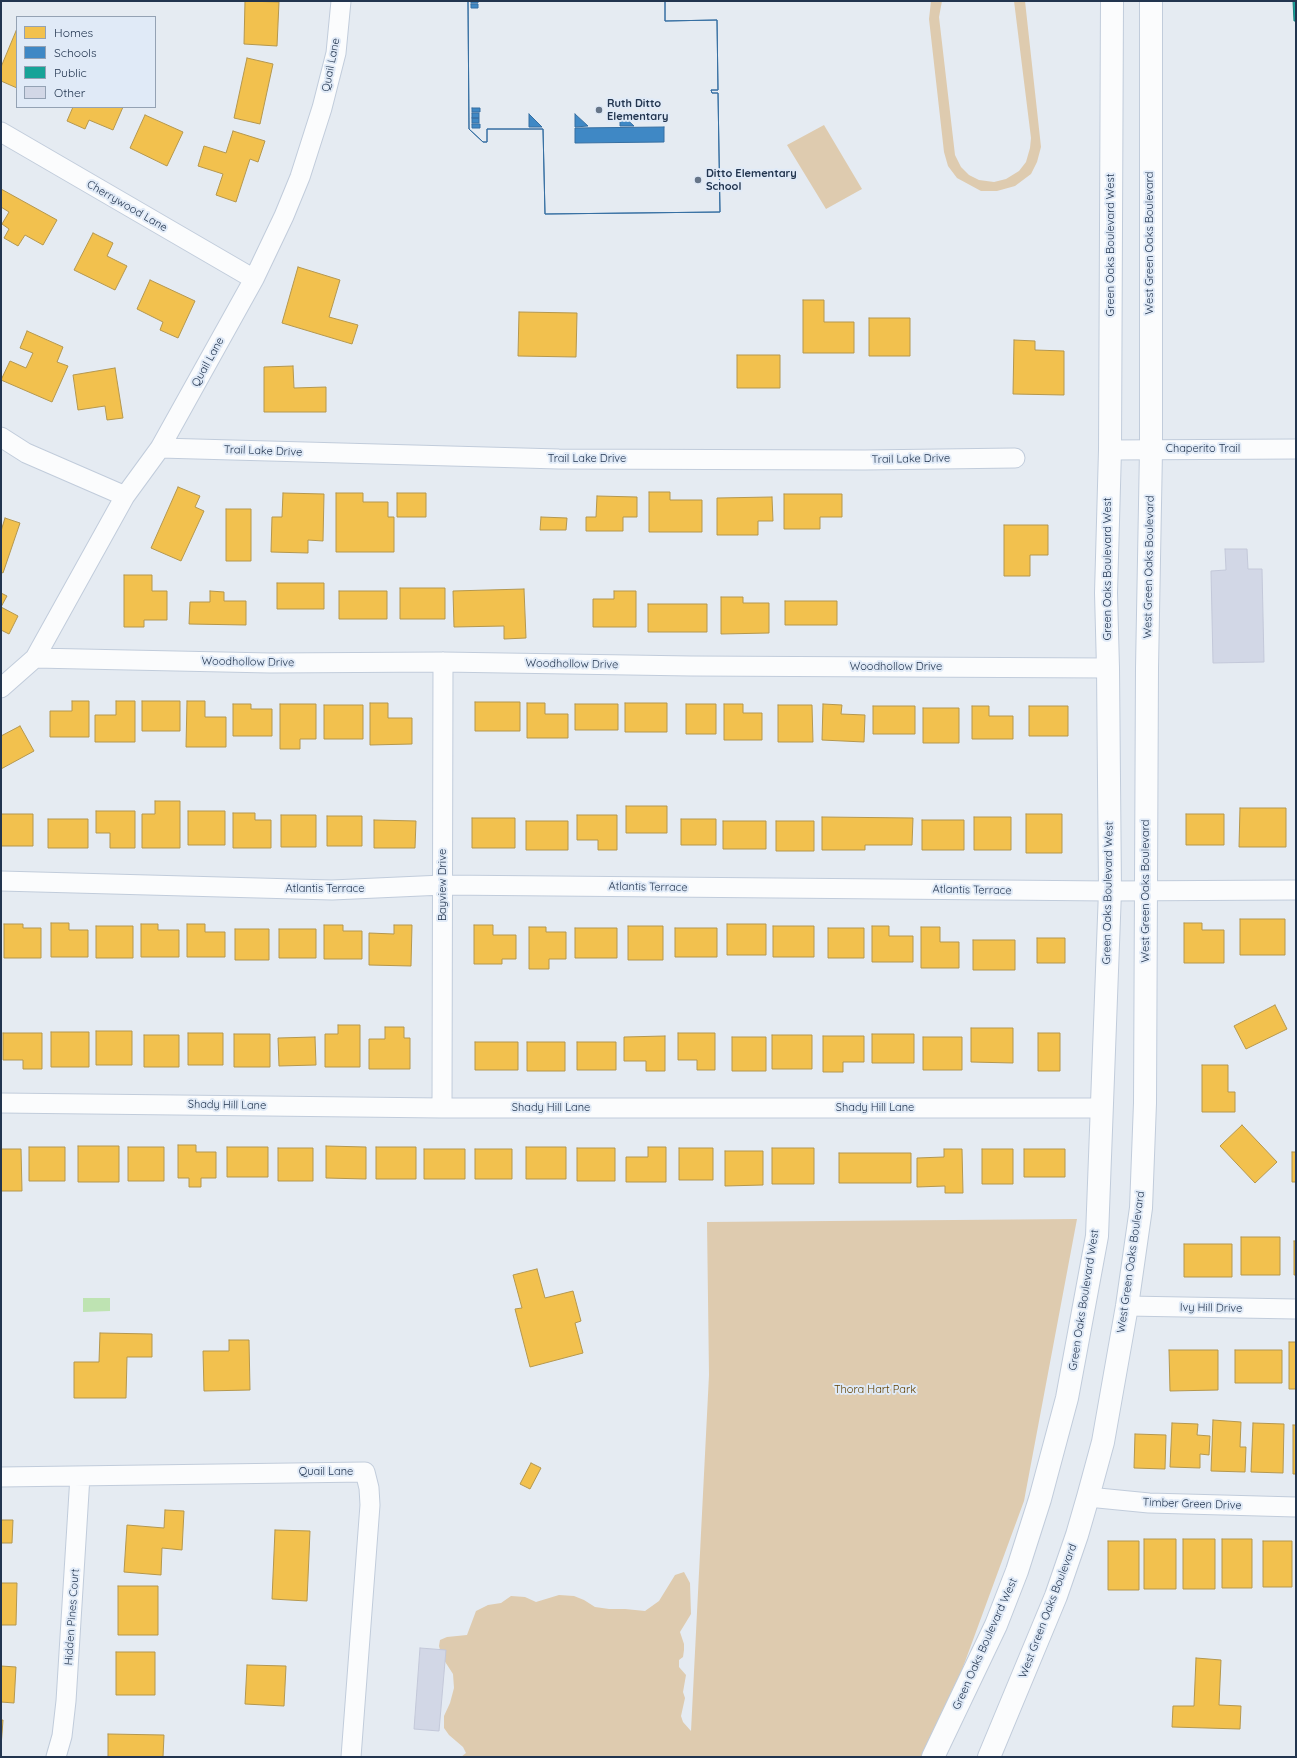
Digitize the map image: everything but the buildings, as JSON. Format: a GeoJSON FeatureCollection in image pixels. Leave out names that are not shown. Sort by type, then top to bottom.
{"type":"FeatureCollection","features":[{"type":"Feature","properties":{"kind":"main road","name":"Green Oaks Boulevard West"},"geometry":{"type":"LineString","coordinates":[[934,1757],[996,1625],[1017,1572],[1040,1499],[1067,1398],[1096,1236],[1100,1108],[1110,892],[1106,593],[1110,450],[1112,1]]}},
{"type":"Feature","properties":{"kind":"main road","name":"West Green Oaks Boulevard"},"geometry":{"type":"LineString","coordinates":[[989,1757],[1056,1596],[1077,1536],[1088,1497],[1103,1442],[1126,1306],[1141,1200],[1145,1103],[1151,450],[1152,1]]}},
{"type":"Feature","properties":{"kind":"street","name":"Quail Lane"},"geometry":{"type":"LineString","coordinates":[[1,688],[35,658],[125,496],[160,448],[254,279],[284,216],[300,177],[322,108],[336,53],[341,1]]}},
{"type":"Feature","properties":{"kind":"street","name":"Cherrywood Lane"},"geometry":{"type":"LineString","coordinates":[[1,132],[254,279]]}},
{"type":"Feature","properties":{"kind":"street"},"geometry":{"type":"LineString","coordinates":[[1,437],[26,453],[125,496]]}},
{"type":"Feature","properties":{"kind":"street","name":"Trail Lake Drive"},"geometry":{"type":"LineString","coordinates":[[160,448],[559,459],[865,460],[1015,458]]}},
{"type":"Feature","properties":{"kind":"street","name":"Chaperito Trail"},"geometry":{"type":"LineString","coordinates":[[1110,450],[1296,449]]}},
{"type":"Feature","properties":{"kind":"street"},"geometry":{"type":"LineString","coordinates":[[1,452],[26,453]]}},
{"type":"Feature","properties":{"kind":"street","name":"Woodhollow Drive"},"geometry":{"type":"LineString","coordinates":[[35,658],[270,663],[443,662],[691,666],[1108,668]]}},
{"type":"Feature","properties":{"kind":"street","name":"Bayview Drive"},"geometry":{"type":"LineString","coordinates":[[442,1108],[443,662]]}},
{"type":"Feature","properties":{"kind":"street","name":"Atlantis Terrace"},"geometry":{"type":"LineString","coordinates":[[1,881],[332,890],[443,885],[1110,892],[1296,890]]}},
{"type":"Feature","properties":{"kind":"street","name":"Shady Hill Lane"},"geometry":{"type":"LineString","coordinates":[[1,1103],[442,1108],[1100,1108]]}},
{"type":"Feature","properties":{"kind":"street","name":"Ivy Hill Drive"},"geometry":{"type":"LineString","coordinates":[[1126,1306],[1296,1309]]}},
{"type":"Feature","properties":{"kind":"street","name":"Quail Lane"},"geometry":{"type":"LineString","coordinates":[[1,1477],[365,1472],[369,1488],[370,1505],[351,1757]]}},
{"type":"Feature","properties":{"kind":"street","name":"Hidden Pines Court"},"geometry":{"type":"LineString","coordinates":[[56,1757],[62,1736],[66,1701],[80,1476]]}},
{"type":"Feature","properties":{"kind":"street","name":"Timber Green Drive"},"geometry":{"type":"LineString","coordinates":[[1088,1497],[1149,1503],[1296,1507]]}},
{"type":"Feature","properties":{"kind":"green space"},"geometry":{"type":"Polygon","coordinates":[[[931,1],[942,1],[939,17],[955,155],[961,167],[969,175],[979,180],[994,182],[1006,179],[1019,171],[1026,162],[1030,148],[1031,138],[1014,1],[1025,1],[1041,147],[1037,162],[1031,174],[1015,186],[997,191],[981,191],[957,178],[948,166],[944,152],[929,19],[931,1]]]}},
{"type":"Feature","properties":{"kind":"green space"},"geometry":{"type":"Polygon","coordinates":[[[824,125],[862,189],[826,209],[787,145],[824,125]]]}},
{"type":"Feature","properties":{"kind":"green space","name":"Thora Hart Park"},"geometry":{"type":"Polygon","coordinates":[[[1077,1219],[1024,1501],[930,1757],[461,1757],[466,1753],[463,1747],[449,1735],[444,1728],[444,1716],[450,1703],[454,1688],[453,1674],[442,1657],[439,1646],[440,1640],[447,1637],[467,1635],[476,1611],[488,1605],[501,1603],[511,1596],[525,1597],[536,1602],[559,1595],[574,1596],[595,1607],[645,1611],[659,1601],[675,1575],[684,1572],[690,1583],[691,1614],[680,1632],[684,1644],[684,1650],[683,1657],[679,1660],[679,1667],[686,1675],[683,1692],[685,1698],[681,1716],[683,1722],[691,1731],[709,1375],[707,1222],[1077,1219]]]}},
{"type":"Feature","properties":{"kind":"shaded area"},"geometry":{"type":"Polygon","coordinates":[[[83,1298],[110,1298],[110,1311],[83,1312],[83,1298]]]}},
{"type":"Feature","properties":{"kind":"place","name":"Ruth Ditto Elementary"},"geometry":{"type":"Point","coordinates":[599,110]}},
{"type":"Feature","properties":{"kind":"place","name":"Ditto Elementary School"},"geometry":{"type":"Point","coordinates":[698,180]}}]}
